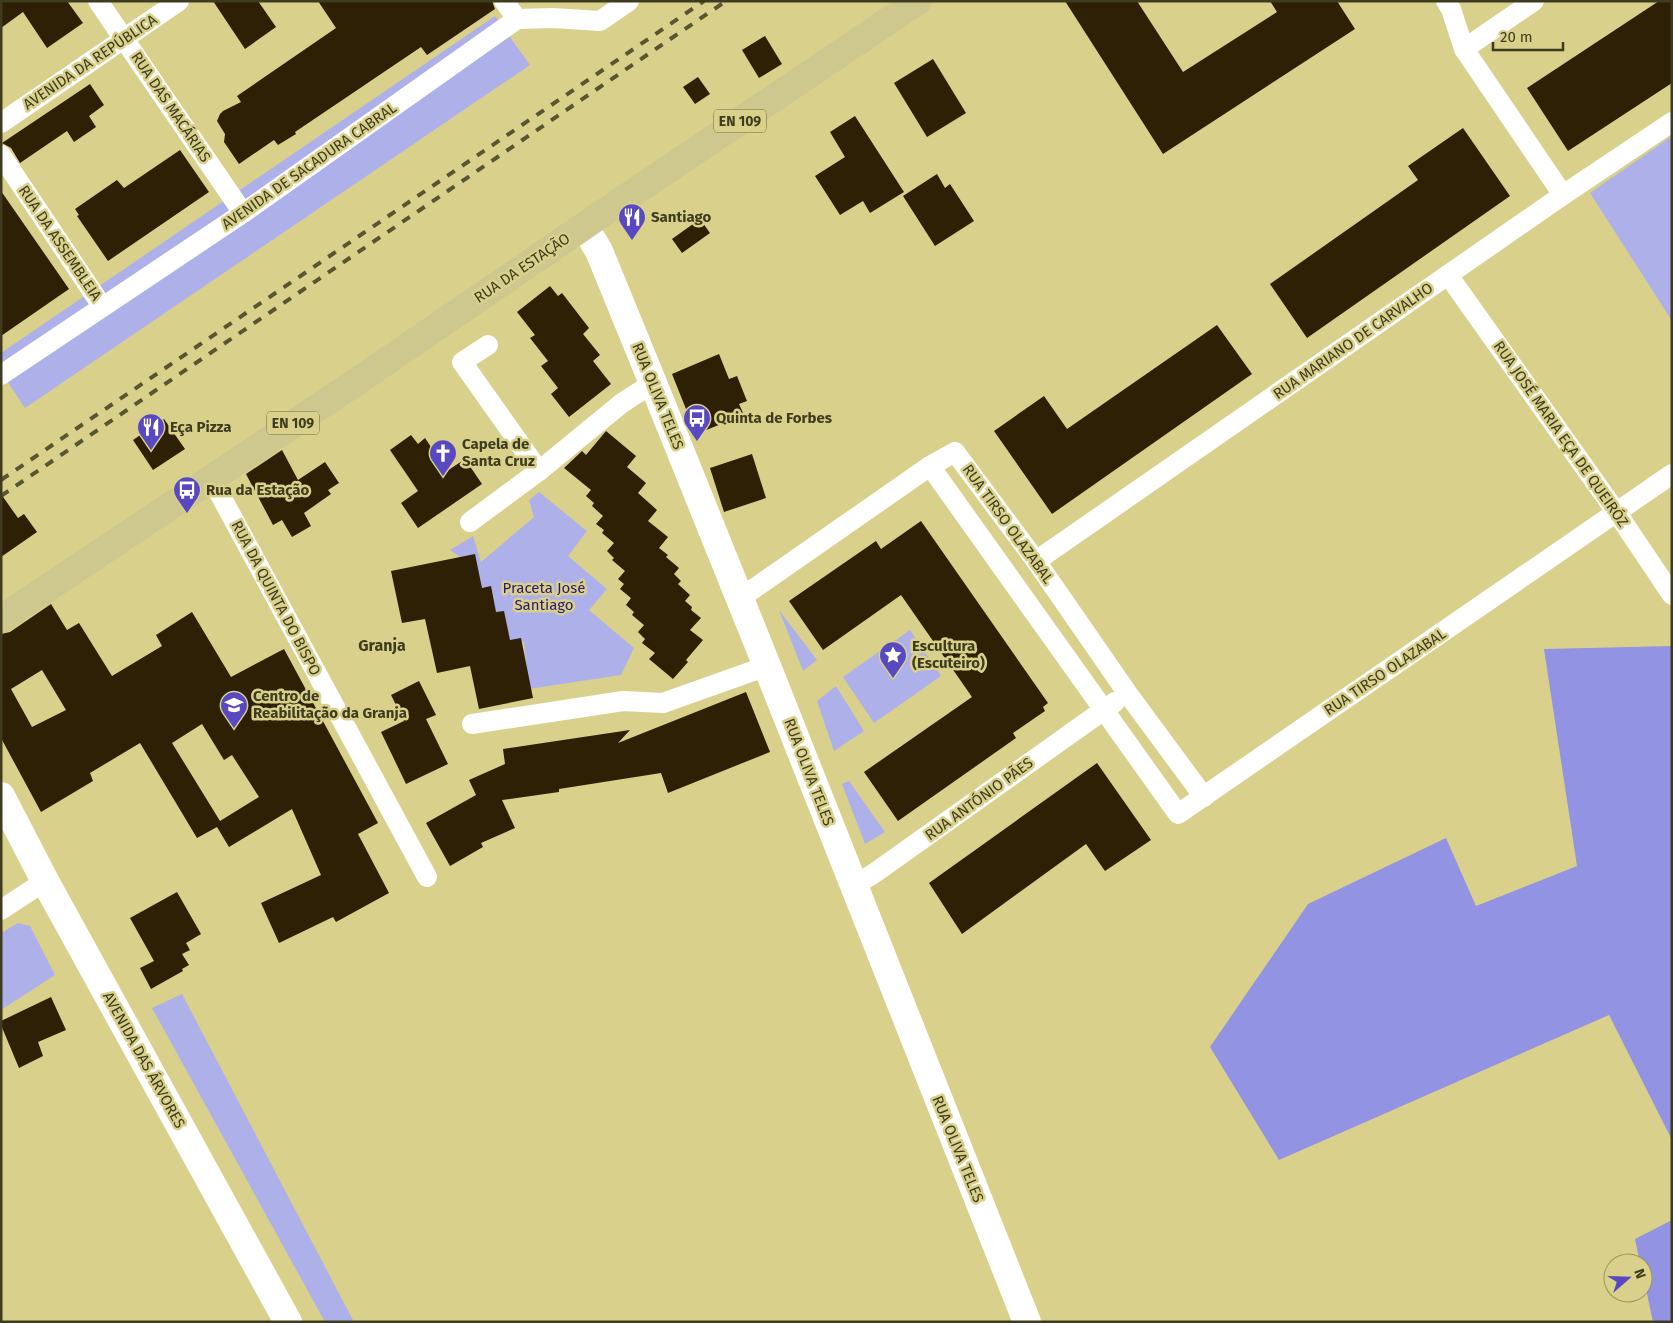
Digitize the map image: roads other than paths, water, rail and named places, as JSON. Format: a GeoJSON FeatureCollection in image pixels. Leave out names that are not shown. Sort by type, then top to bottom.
{"type":"FeatureCollection","features":[{"type":"Feature","properties":{"kind":"main road","name":"RUA DA ESTAÇÃO"},"geometry":{"type":"LineString","coordinates":[[1,619],[362,378],[896,9],[918,1]]}},
{"type":"Feature","properties":{"kind":"main road","name":"RUA OLIVA TELES"},"geometry":{"type":"LineString","coordinates":[[584,226],[599,251],[653,383],[1027,1322]]}},
{"type":"Feature","properties":{"kind":"main road","name":"AVENIDA DAS ÁRVORES"},"geometry":{"type":"LineString","coordinates":[[1,796],[46,882],[288,1322]]}},
{"type":"Feature","properties":{"kind":"street","name":"RUA DAS MACÁRIAS"},"geometry":{"type":"LineString","coordinates":[[98,1],[243,212]]}},
{"type":"Feature","properties":{"kind":"street","name":"AVENIDA DA REPÚBLICA"},"geometry":{"type":"LineString","coordinates":[[1,123],[179,1]]}},
{"type":"Feature","properties":{"kind":"street"},"geometry":{"type":"LineString","coordinates":[[504,1],[517,19],[553,18],[600,21],[629,1]]}},
{"type":"Feature","properties":{"kind":"street"},"geometry":{"type":"LineString","coordinates":[[1446,1],[1451,9],[1464,49],[1563,195]]}},
{"type":"Feature","properties":{"kind":"street"},"geometry":{"type":"LineString","coordinates":[[1464,49],[1534,1]]}},
{"type":"Feature","properties":{"kind":"street","name":"AVENIDA DE SACADURA CABRAL"},"geometry":{"type":"LineString","coordinates":[[1,375],[243,212],[517,19]]}},
{"type":"Feature","properties":{"kind":"street","name":"RUA MARIANO DE CARVALHO"},"geometry":{"type":"LineString","coordinates":[[1036,561],[1563,195],[1672,122]]}},
{"type":"Feature","properties":{"kind":"street","name":"RUA DA ASSEMBLEIA"},"geometry":{"type":"LineString","coordinates":[[1,156],[102,306]]}},
{"type":"Feature","properties":{"kind":"street","name":"RUA JOSÉ MARIA EÇA DE QUEIRÓZ"},"geometry":{"type":"LineString","coordinates":[[1448,275],[1617,513],[1672,595]]}},
{"type":"Feature","properties":{"kind":"street"},"geometry":{"type":"LineString","coordinates":[[488,345],[462,362],[539,471]]}},
{"type":"Feature","properties":{"kind":"street"},"geometry":{"type":"LineString","coordinates":[[470,522],[539,471],[622,403],[653,383]]}},
{"type":"Feature","properties":{"kind":"street","name":"RUA TIRSO OLAZABAL"},"geometry":{"type":"LineString","coordinates":[[739,599],[930,466],[955,452],[1036,561],[1128,694],[1204,797]]}},
{"type":"Feature","properties":{"kind":"street","name":"RUA TIRSO OLAZABAL"},"geometry":{"type":"LineString","coordinates":[[930,466],[1178,814],[1672,474]]}},
{"type":"Feature","properties":{"kind":"street","name":"RUA DA QUINTA DO BISPO"},"geometry":{"type":"LineString","coordinates":[[211,478],[427,877]]}},
{"type":"Feature","properties":{"kind":"street"},"geometry":{"type":"LineString","coordinates":[[472,724],[623,701],[663,703],[767,666]]}},
{"type":"Feature","properties":{"kind":"street"},"geometry":{"type":"LineString","coordinates":[[1104,709],[1128,694]]}},
{"type":"Feature","properties":{"kind":"street","name":"RUA ANTÓNIO PÃES"},"geometry":{"type":"LineString","coordinates":[[854,886],[1104,709]]}},
{"type":"Feature","properties":{"kind":"street"},"geometry":{"type":"LineString","coordinates":[[1,910],[46,882]]}},
{"type":"Feature","properties":{"kind":"railway"},"geometry":{"type":"LineString","coordinates":[[1,480],[704,1]]}},
{"type":"Feature","properties":{"kind":"railway"},"geometry":{"type":"LineString","coordinates":[[1,496],[726,1]]}},
{"type":"Feature","properties":{"kind":"place","name":"Santiago"},"geometry":{"type":"Point","coordinates":[632,241]}},
{"type":"Feature","properties":{"kind":"place","name":"Quinta de Forbes"},"geometry":{"type":"Point","coordinates":[697,442]}},
{"type":"Feature","properties":{"kind":"place","name":"Eça Pizza"},"geometry":{"type":"Point","coordinates":[151,451]}},
{"type":"Feature","properties":{"kind":"place","name":"Capela de Santa Cruz"},"geometry":{"type":"Point","coordinates":[443,477]}},
{"type":"Feature","properties":{"kind":"place","name":"Rua da Estação"},"geometry":{"type":"Point","coordinates":[187,514]}},
{"type":"Feature","properties":{"kind":"place","name":"Escultura (Escuteiro)"},"geometry":{"type":"Point","coordinates":[893,679]}},
{"type":"Feature","properties":{"kind":"place","name":"Centro de Reabilitação da Granja"},"geometry":{"type":"Point","coordinates":[234,729]}},
{"type":"Feature","properties":{"kind":"district","name":"Granja"},"geometry":{"type":"Point","coordinates":[382,645]}},
{"type":"Feature","properties":{"kind":"park label","name":"Praceta José Santiago"},"geometry":{"type":"Point","coordinates":[544,596]}}]}
